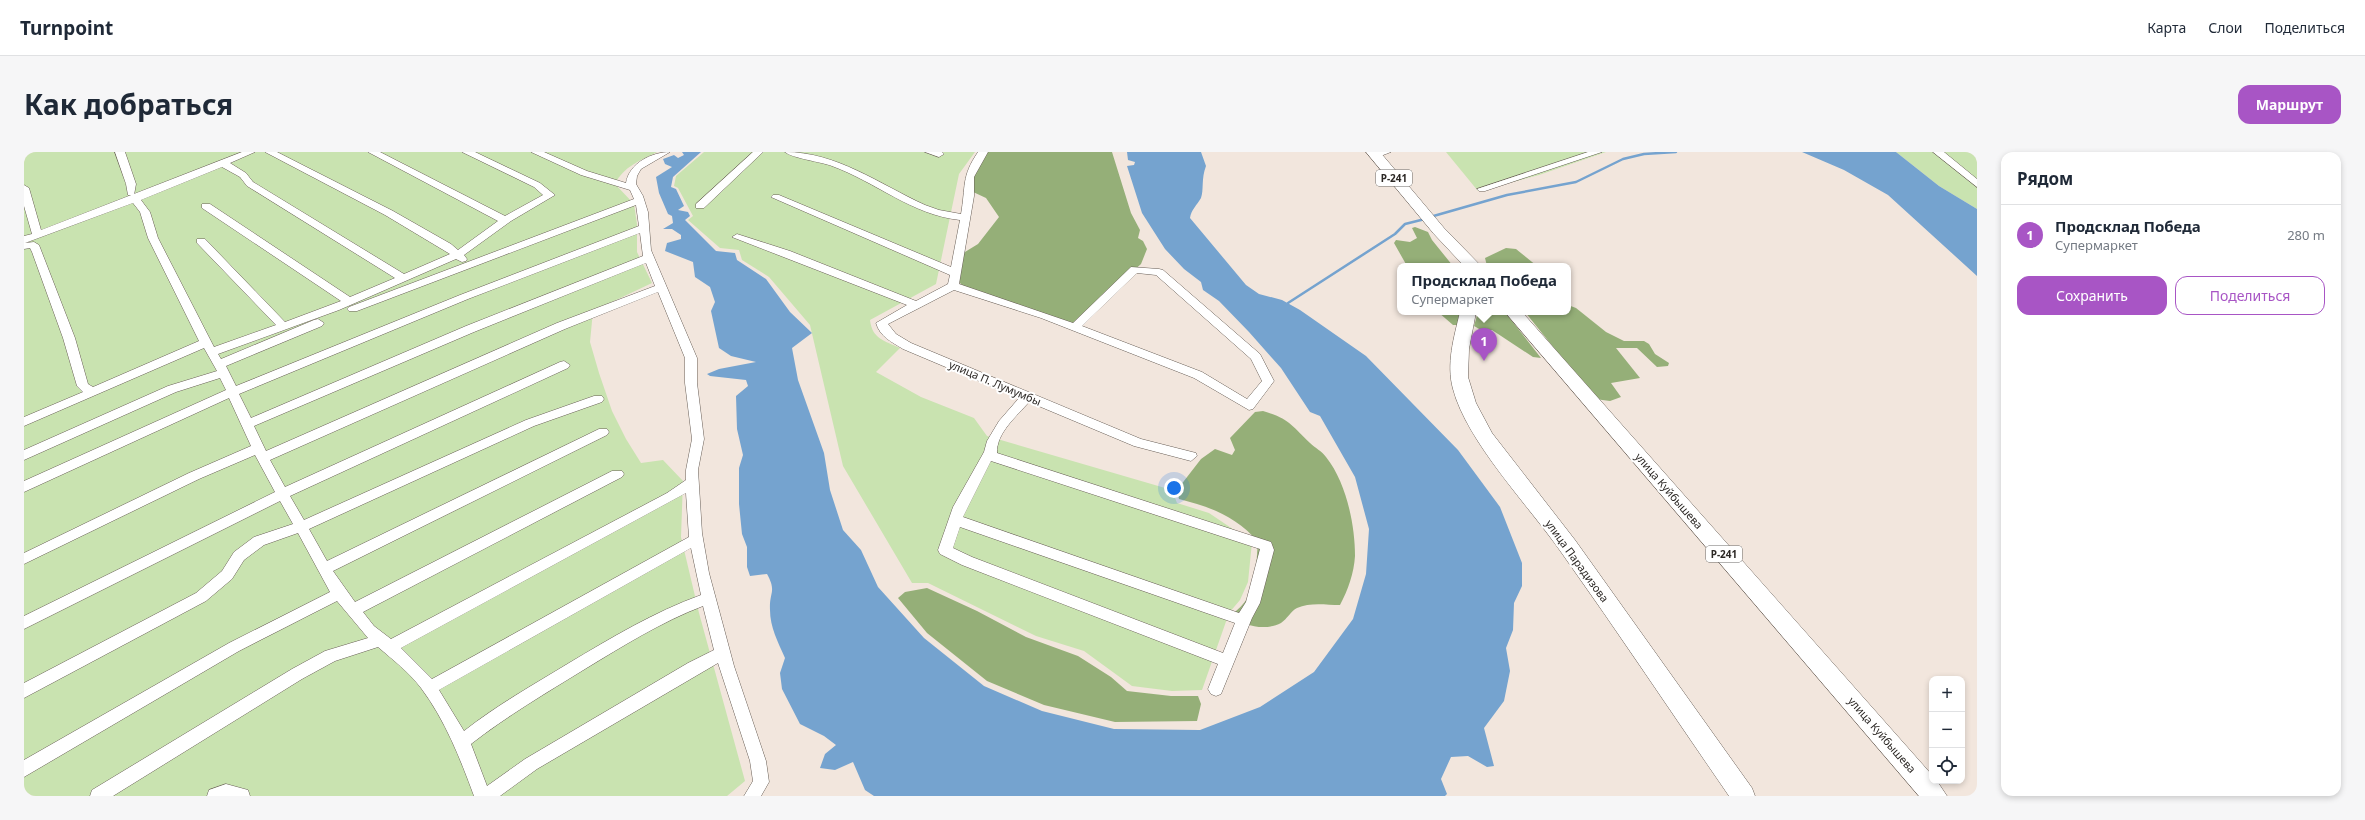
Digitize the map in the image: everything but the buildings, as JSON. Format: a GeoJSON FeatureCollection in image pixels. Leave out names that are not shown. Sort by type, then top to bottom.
{"type":"FeatureCollection","features":[{"type":"Feature","properties":{"kind":"highway","name":"Р-241"},"geometry":{"type":"LineString","coordinates":[[1378,153],[1415,203],[1467,263]]}},
{"type":"Feature","properties":{"kind":"highway","name":"улица Парадизова"},"geometry":{"type":"LineString","coordinates":[[1467,315],[1458,357],[1457,378],[1473,418],[1485,437],[1568,546],[1743,796]]}},
{"type":"Feature","properties":{"kind":"highway","name":"улица Куйбышева"},"geometry":{"type":"LineString","coordinates":[[1516,315],[1935,796]]}},
{"type":"Feature","properties":{"kind":"street"},"geometry":{"type":"LineString","coordinates":[[120,152],[131,184],[133,196],[140,203],[145,212],[153,238],[209,348],[222,369],[261,453],[301,527],[339,594],[352,611],[429,688],[462,742],[482,796]]}},
{"type":"Feature","properties":{"kind":"street"},"geometry":{"type":"LineString","coordinates":[[133,196],[220,159],[229,152]]}},
{"type":"Feature","properties":{"kind":"street"},"geometry":{"type":"LineString","coordinates":[[24,234],[36,232],[250,152]]}},
{"type":"Feature","properties":{"kind":"street"},"geometry":{"type":"LineString","coordinates":[[270,152],[389,213],[447,246],[468,264]]}},
{"type":"Feature","properties":{"kind":"street"},"geometry":{"type":"LineString","coordinates":[[373,152],[506,221]]}},
{"type":"Feature","properties":{"kind":"street"},"geometry":{"type":"LineString","coordinates":[[24,422],[92,393],[209,348],[284,327],[349,302],[401,278],[457,255],[473,246],[506,221],[550,195],[537,185],[467,152]]}},
{"type":"Feature","properties":{"kind":"street"},"geometry":{"type":"LineString","coordinates":[[536,152],[584,173],[633,188]]}},
{"type":"Feature","properties":{"kind":"street"},"geometry":{"type":"LineString","coordinates":[[700,206],[758,152]]}},
{"type":"Feature","properties":{"kind":"street"},"geometry":{"type":"LineString","coordinates":[[790,152],[822,160],[851,170],[938,214],[965,217]]}},
{"type":"Feature","properties":{"kind":"street"},"geometry":{"type":"LineString","coordinates":[[983,152],[974,165],[969,177],[969,196],[953,286],[1074,328],[1198,375],[1249,406],[1268,381],[1256,357],[1159,272],[1135,269],[1074,328]]}},
{"type":"Feature","properties":{"kind":"street"},"geometry":{"type":"LineString","coordinates":[[1482,189],[1597,152]]}},
{"type":"Feature","properties":{"kind":"street"},"geometry":{"type":"LineString","coordinates":[[1938,152],[1977,184]]}},
{"type":"Feature","properties":{"kind":"street"},"geometry":{"type":"LineString","coordinates":[[656,153],[635,172],[631,181],[643,212],[643,228],[646,250],[691,358],[691,383],[698,439],[692,470],[696,539],[723,653],[758,761],[761,782],[752,796]]}},
{"type":"Feature","properties":{"kind":"street"},"geometry":{"type":"LineString","coordinates":[[222,163],[243,175],[250,184],[397,273],[401,278]]}},
{"type":"Feature","properties":{"kind":"street"},"geometry":{"type":"LineString","coordinates":[[24,188],[36,232]]}},
{"type":"Feature","properties":{"kind":"street"},"geometry":{"type":"LineString","coordinates":[[776,197],[955,273]]}},
{"type":"Feature","properties":{"kind":"street"},"geometry":{"type":"LineString","coordinates":[[24,455],[165,392],[468,264],[639,200]]}},
{"type":"Feature","properties":{"kind":"street"},"geometry":{"type":"LineString","coordinates":[[206,206],[349,302]]}},
{"type":"Feature","properties":{"kind":"street"},"geometry":{"type":"LineString","coordinates":[[24,487],[189,410],[464,297],[643,228]]}},
{"type":"Feature","properties":{"kind":"street"},"geometry":{"type":"LineString","coordinates":[[24,240],[36,232]]}},
{"type":"Feature","properties":{"kind":"street"},"geometry":{"type":"LineString","coordinates":[[737,237],[786,253],[916,305]]}},
{"type":"Feature","properties":{"kind":"street"},"geometry":{"type":"LineString","coordinates":[[201,241],[284,327]]}},
{"type":"Feature","properties":{"kind":"street"},"geometry":{"type":"LineString","coordinates":[[24,246],[34,245],[69,338],[83,386],[92,393]]}},
{"type":"Feature","properties":{"kind":"street"},"geometry":{"type":"LineString","coordinates":[[248,424],[484,323],[629,264],[649,258]]}},
{"type":"Feature","properties":{"kind":"street","name":"улица П. Лумумбы"},"geometry":{"type":"LineString","coordinates":[[953,286],[882,323],[883,328],[888,335],[907,346],[1138,443],[1191,456]]}},
{"type":"Feature","properties":{"kind":"street"},"geometry":{"type":"LineString","coordinates":[[24,559],[194,476],[261,453],[562,326],[662,287]]}},
{"type":"Feature","properties":{"kind":"street"},"geometry":{"type":"LineString","coordinates":[[24,623],[282,493],[425,426],[564,365]]}},
{"type":"Feature","properties":{"kind":"street"},"geometry":{"type":"LineString","coordinates":[[991,456],[991,443],[1002,426],[1027,396]]}},
{"type":"Feature","properties":{"kind":"street"},"geometry":{"type":"LineString","coordinates":[[24,691],[201,597],[215,587],[227,575],[239,556],[259,541],[301,527],[530,423],[598,399]]}},
{"type":"Feature","properties":{"kind":"street"},"geometry":{"type":"LineString","coordinates":[[325,568],[603,432]]}},
{"type":"Feature","properties":{"kind":"street"},"geometry":{"type":"LineString","coordinates":[[1216,689],[1228,660],[1243,620],[1253,602],[1267,550],[1266,546],[991,456],[987,456],[956,520],[945,550],[952,555],[1228,660]]}},
{"type":"Feature","properties":{"kind":"street"},"geometry":{"type":"LineString","coordinates":[[352,611],[617,474]]}},
{"type":"Feature","properties":{"kind":"street"},"geometry":{"type":"LineString","coordinates":[[98,796],[297,674],[330,656],[385,644],[672,496],[692,482]]}},
{"type":"Feature","properties":{"kind":"street"},"geometry":{"type":"LineString","coordinates":[[956,520],[1243,620]]}},
{"type":"Feature","properties":{"kind":"street"},"geometry":{"type":"LineString","coordinates":[[429,688],[696,539]]}},
{"type":"Feature","properties":{"kind":"street"},"geometry":{"type":"LineString","coordinates":[[24,769],[234,647],[339,594]]}},
{"type":"Feature","properties":{"kind":"street"},"geometry":{"type":"LineString","coordinates":[[462,742],[491,719],[638,630],[668,614],[709,598]]}},
{"type":"Feature","properties":{"kind":"street"},"geometry":{"type":"LineString","coordinates":[[487,796],[531,764],[693,668],[723,653]]}},
{"type":"Feature","properties":{"kind":"street"},"geometry":{"type":"LineString","coordinates":[[215,796],[226,792],[242,796]]}},
{"type":"Feature","properties":{"kind":"green space"},"geometry":{"type":"Polygon","coordinates":[[[24,152],[657,152],[628,168],[615,184],[634,204],[637,224],[637,252],[652,283],[593,311],[590,342],[612,411],[626,439],[641,463],[663,460],[683,481],[681,537],[699,613],[745,781],[727,796],[24,796],[24,152]]]}},
{"type":"Feature","properties":{"kind":"green space"},"geometry":{"type":"Polygon","coordinates":[[[704,152],[975,152],[959,174],[936,284],[870,320],[873,331],[876,335],[884,341],[900,348],[876,372],[921,397],[974,418],[987,436],[1172,490],[1177,503],[1209,513],[1252,542],[1248,582],[1240,600],[1229,613],[1202,690],[1172,691],[1132,686],[1084,651],[1036,636],[928,583],[912,583],[843,466],[810,325],[769,277],[742,260],[739,250],[720,248],[688,220],[693,216],[678,188],[674,186],[676,176],[704,152]]]}},
{"type":"Feature","properties":{"kind":"green space"},"geometry":{"type":"Polygon","coordinates":[[[985,152],[1112,152],[1131,213],[1140,230],[1138,238],[1143,241],[1147,249],[1141,264],[1075,324],[963,286],[957,280],[960,255],[978,244],[999,217],[986,198],[971,191],[971,178],[985,152]]]}},
{"type":"Feature","properties":{"kind":"green space"},"geometry":{"type":"Polygon","coordinates":[[[1446,152],[1606,152],[1539,175],[1478,191],[1446,152]]]}},
{"type":"Feature","properties":{"kind":"green space"},"geometry":{"type":"Polygon","coordinates":[[[1896,152],[1977,152],[1977,209],[1939,186],[1896,152]]]}},
{"type":"Feature","properties":{"kind":"green space"},"geometry":{"type":"Polygon","coordinates":[[[1415,227],[1428,232],[1432,240],[1451,263],[1405,263],[1394,243],[1396,240],[1410,242],[1417,238],[1412,228],[1415,227]]]}},
{"type":"Feature","properties":{"kind":"green space"},"geometry":{"type":"Polygon","coordinates":[[[1506,248],[1516,249],[1533,263],[1486,263],[1485,258],[1506,248]]]}},
{"type":"Feature","properties":{"kind":"green space"},"geometry":{"type":"Polygon","coordinates":[[[1571,306],[1576,308],[1606,332],[1624,341],[1644,341],[1649,344],[1655,354],[1669,363],[1668,366],[1657,367],[1637,348],[1616,348],[1640,378],[1611,383],[1621,397],[1610,401],[1595,399],[1527,315],[1571,315],[1571,306]]]}},
{"type":"Feature","properties":{"kind":"green space"},"geometry":{"type":"Polygon","coordinates":[[[1441,315],[1460,315],[1458,325],[1453,325],[1441,315]]]}},
{"type":"Feature","properties":{"kind":"green space"},"geometry":{"type":"Polygon","coordinates":[[[1477,315],[1507,315],[1541,358],[1533,357],[1492,330],[1481,330],[1474,326],[1477,315]]]}},
{"type":"Feature","properties":{"kind":"green space"},"geometry":{"type":"Polygon","coordinates":[[[1263,411],[1290,423],[1312,445],[1323,453],[1333,467],[1348,504],[1355,544],[1353,569],[1346,593],[1340,605],[1313,604],[1302,606],[1295,609],[1281,623],[1269,627],[1248,625],[1232,614],[1241,607],[1251,591],[1256,573],[1258,542],[1250,533],[1223,514],[1179,499],[1177,490],[1201,459],[1215,449],[1232,455],[1235,450],[1230,438],[1255,412],[1263,411]]]}},
{"type":"Feature","properties":{"kind":"green space"},"geometry":{"type":"Polygon","coordinates":[[[927,588],[977,611],[1026,637],[1078,656],[1111,677],[1127,691],[1171,696],[1198,696],[1201,704],[1197,721],[1115,722],[1044,705],[987,681],[927,633],[898,598],[905,592],[927,588]]]}},
{"type":"Feature","properties":{"kind":"water"},"geometry":{"type":"Polygon","coordinates":[[[682,152],[701,152],[673,177],[671,187],[676,189],[684,206],[678,210],[688,212],[690,216],[685,220],[716,251],[735,253],[737,260],[766,279],[790,312],[812,333],[792,348],[798,380],[824,453],[830,490],[843,530],[861,550],[878,587],[924,638],[984,686],[1042,711],[1114,729],[1200,730],[1260,707],[1314,672],[1353,619],[1366,574],[1369,529],[1355,477],[1320,416],[1310,412],[1281,368],[1249,332],[1219,301],[1203,290],[1201,282],[1184,269],[1165,249],[1142,213],[1127,166],[1134,165],[1135,162],[1128,160],[1127,152],[1201,152],[1206,166],[1202,195],[1190,218],[1246,285],[1259,294],[1282,300],[1300,310],[1366,356],[1458,450],[1500,507],[1522,563],[1522,586],[1514,603],[1513,630],[1506,648],[1510,671],[1504,701],[1484,728],[1494,766],[1487,767],[1468,756],[1451,757],[1441,779],[1447,794],[1445,796],[874,796],[865,790],[853,762],[835,770],[820,768],[825,754],[836,745],[824,736],[800,724],[782,689],[780,673],[785,658],[771,622],[770,604],[772,585],[767,574],[750,576],[747,567],[747,547],[742,534],[739,504],[739,468],[743,455],[737,429],[736,396],[748,386],[746,380],[710,376],[707,374],[719,369],[756,362],[731,356],[719,348],[711,311],[715,302],[710,287],[695,277],[693,262],[665,251],[667,243],[681,239],[681,235],[672,229],[663,229],[673,223],[672,216],[668,214],[659,193],[656,177],[672,167],[665,164],[663,159],[674,155],[678,158],[684,155],[682,152]]]}},
{"type":"Feature","properties":{"kind":"water"},"geometry":{"type":"Polygon","coordinates":[[[1802,152],[1896,152],[1939,186],[1977,209],[1977,276],[1888,195],[1844,170],[1802,152]]]}},
{"type":"Feature","properties":{"kind":"waterway"},"geometry":{"type":"LineString","coordinates":[[1430,217],[1507,195],[1576,182],[1623,159],[1644,154],[1676,152]]}},
{"type":"Feature","properties":{"kind":"waterway"},"geometry":{"type":"LineString","coordinates":[[1288,303],[1395,234],[1405,224],[1425,219]]}},
{"type":"Feature","properties":{"kind":"place","name":"Продсклад Победа"},"geometry":{"type":"Point","coordinates":[1484,361]}}]}
